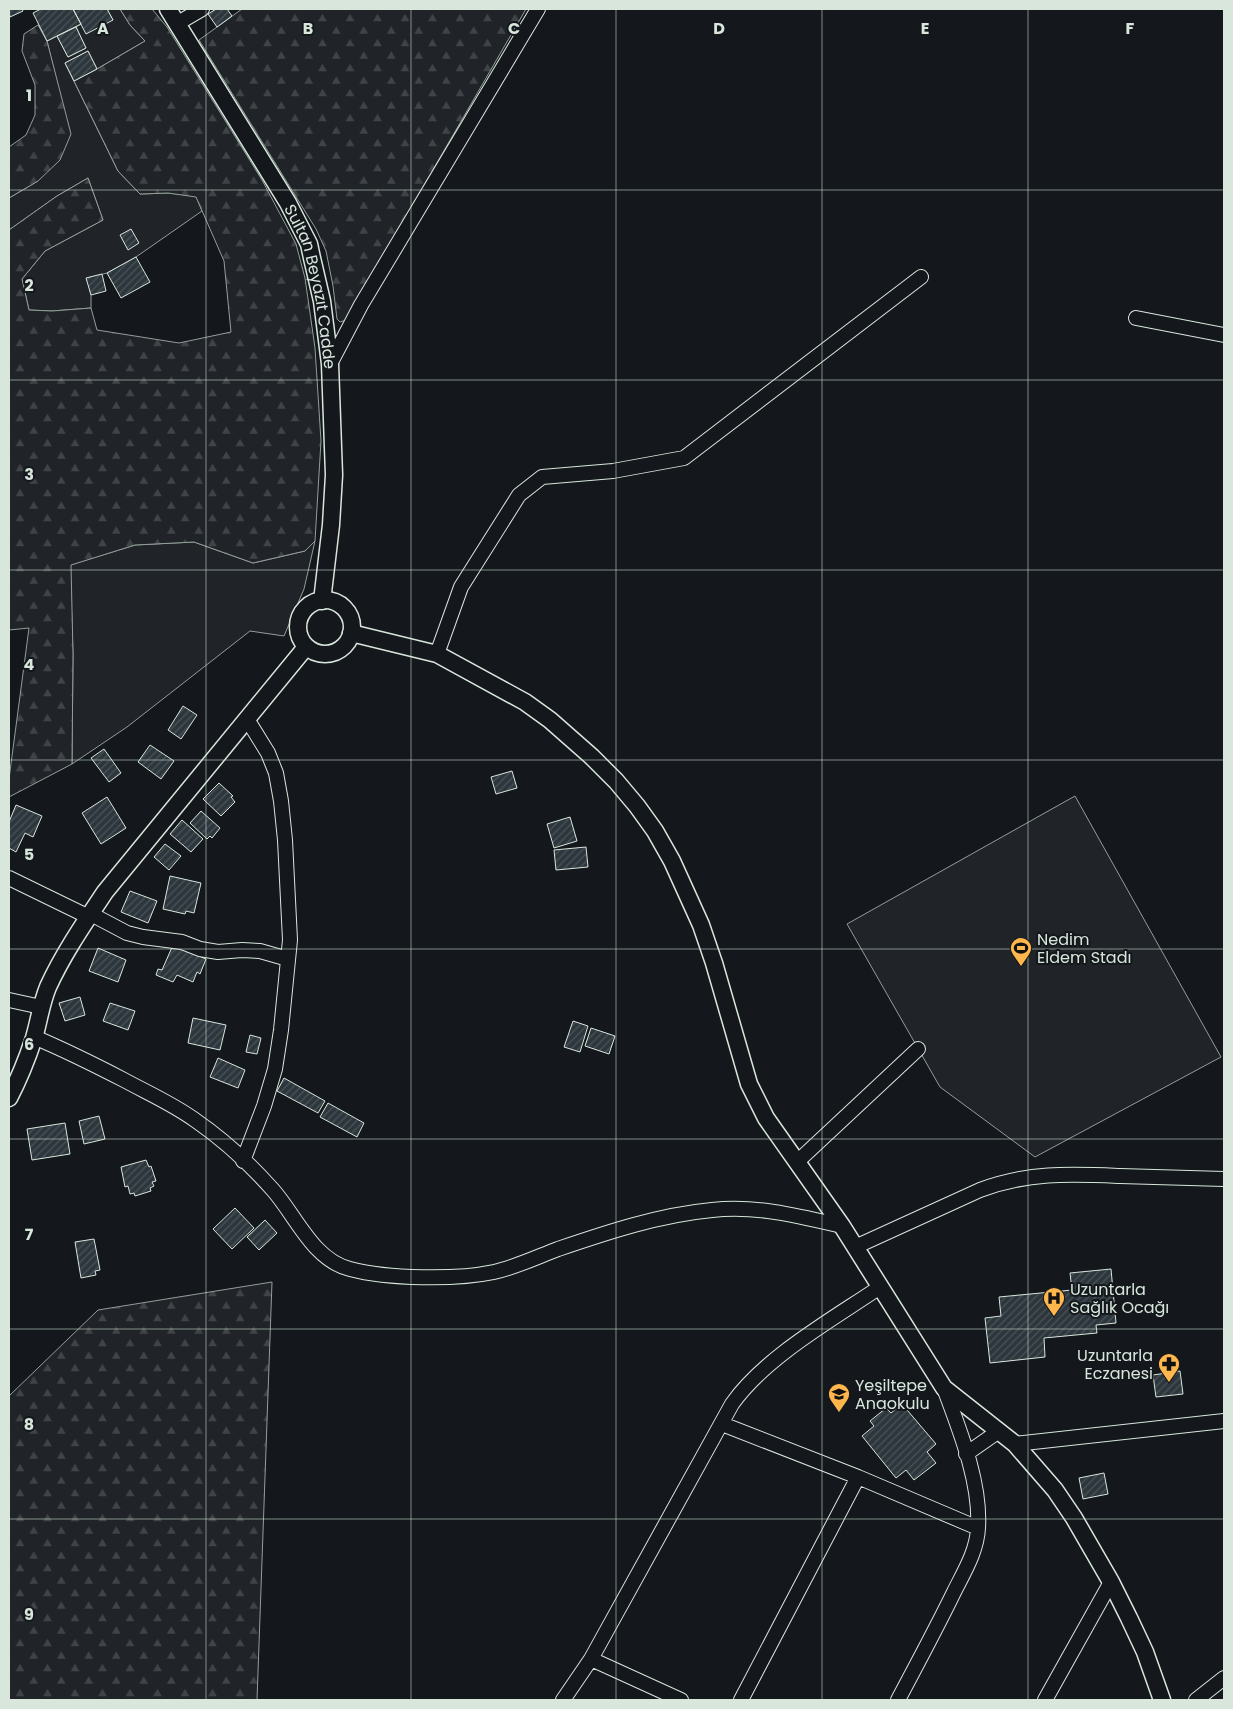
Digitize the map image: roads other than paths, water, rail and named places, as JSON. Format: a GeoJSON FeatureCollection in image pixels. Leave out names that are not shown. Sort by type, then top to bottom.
{"type":"FeatureCollection","features":[{"type":"Feature","properties":{"kind":"street","name":"Sultan Beyazıt Cadde"},"geometry":{"type":"LineString","coordinates":[[168,9],[288,203],[309,244],[322,301],[330,364],[334,475],[331,525],[322,601]]}},
{"type":"Feature","properties":{"kind":"street"},"geometry":{"type":"LineString","coordinates":[[178,23],[202,9]]}},
{"type":"Feature","properties":{"kind":"street"},"geometry":{"type":"LineString","coordinates":[[330,364],[361,305],[538,9]]}},
{"type":"Feature","properties":{"kind":"street"},"geometry":{"type":"LineString","coordinates":[[437,654],[461,588],[519,495],[542,477],[613,471],[684,458],[921,277]]}},
{"type":"Feature","properties":{"kind":"street"},"geometry":{"type":"LineString","coordinates":[[1136,318],[1224,335]]}},
{"type":"Feature","properties":{"kind":"street"},"geometry":{"type":"LineString","coordinates":[[331,601],[345,610],[349,617],[351,633],[341,649],[333,653],[324,654],[306,647],[298,632],[298,624],[306,608],[314,603],[331,601]]}},
{"type":"Feature","properties":{"kind":"street"},"geometry":{"type":"LineString","coordinates":[[351,633],[437,654],[525,702],[550,720],[592,757],[638,806],[672,860],[701,925],[749,1084],[755,1098],[766,1118],[842,1226],[944,1388],[966,1454],[975,1491],[978,1528],[976,1542],[968,1563],[936,1629],[898,1700]]}},
{"type":"Feature","properties":{"kind":"street"},"geometry":{"type":"LineString","coordinates":[[9,1098],[34,1037],[48,987],[105,892],[306,647]]}},
{"type":"Feature","properties":{"kind":"street"},"geometry":{"type":"LineString","coordinates":[[244,1161],[275,1069],[288,959],[289,930],[285,840],[276,773],[268,753],[247,719]]}},
{"type":"Feature","properties":{"kind":"street"},"geometry":{"type":"LineString","coordinates":[[9,878],[128,934],[182,942],[200,949],[218,952],[260,951],[288,959]]}},
{"type":"Feature","properties":{"kind":"street"},"geometry":{"type":"LineString","coordinates":[[9,1000],[41,1007]]}},
{"type":"Feature","properties":{"kind":"street"},"geometry":{"type":"LineString","coordinates":[[34,1037],[85,1059],[164,1100],[220,1138],[283,1201],[318,1250],[332,1262],[349,1269],[375,1274],[414,1277],[493,1272],[613,1230],[651,1220],[713,1210],[745,1209],[788,1214],[842,1226]]}},
{"type":"Feature","properties":{"kind":"street"},"geometry":{"type":"LineString","coordinates":[[797,1162],[918,1049]]}},
{"type":"Feature","properties":{"kind":"street"},"geometry":{"type":"LineString","coordinates":[[855,1247],[980,1190],[1026,1177],[1060,1174],[1224,1179]]}},
{"type":"Feature","properties":{"kind":"street"},"geometry":{"type":"LineString","coordinates":[[563,1700],[591,1658],[740,1393],[766,1368],[822,1326],[880,1287]]}},
{"type":"Feature","properties":{"kind":"street"},"geometry":{"type":"LineString","coordinates":[[944,1388],[1015,1444],[1055,1490],[1111,1582],[1145,1652],[1162,1700]]}},
{"type":"Feature","properties":{"kind":"street"},"geometry":{"type":"LineString","coordinates":[[1015,1444],[1224,1421]]}},
{"type":"Feature","properties":{"kind":"street"},"geometry":{"type":"LineString","coordinates":[[722,1424],[858,1477],[978,1528]]}},
{"type":"Feature","properties":{"kind":"street"},"geometry":{"type":"LineString","coordinates":[[966,1454],[999,1432]]}},
{"type":"Feature","properties":{"kind":"street"},"geometry":{"type":"LineString","coordinates":[[741,1700],[858,1477]]}},
{"type":"Feature","properties":{"kind":"street"},"geometry":{"type":"LineString","coordinates":[[1046,1700],[1111,1582]]}},
{"type":"Feature","properties":{"kind":"street"},"geometry":{"type":"LineString","coordinates":[[591,1658],[681,1700]]}},
{"type":"Feature","properties":{"kind":"street"},"geometry":{"type":"LineString","coordinates":[[1196,1700],[1224,1678]]}},
{"type":"Feature","properties":{"kind":"place","name":"Nedim Eldem Stadı"},"geometry":{"type":"Point","coordinates":[1021,967]}},
{"type":"Feature","properties":{"kind":"place","name":"Uzuntarla Sağlık Ocağı"},"geometry":{"type":"Point","coordinates":[1054,1317]}},
{"type":"Feature","properties":{"kind":"place","name":"Uzuntarla Eczanesi"},"geometry":{"type":"Point","coordinates":[1169,1383]}},
{"type":"Feature","properties":{"kind":"place","name":"Yeşiltepe Anaokulu"},"geometry":{"type":"Point","coordinates":[839,1413]}}]}
